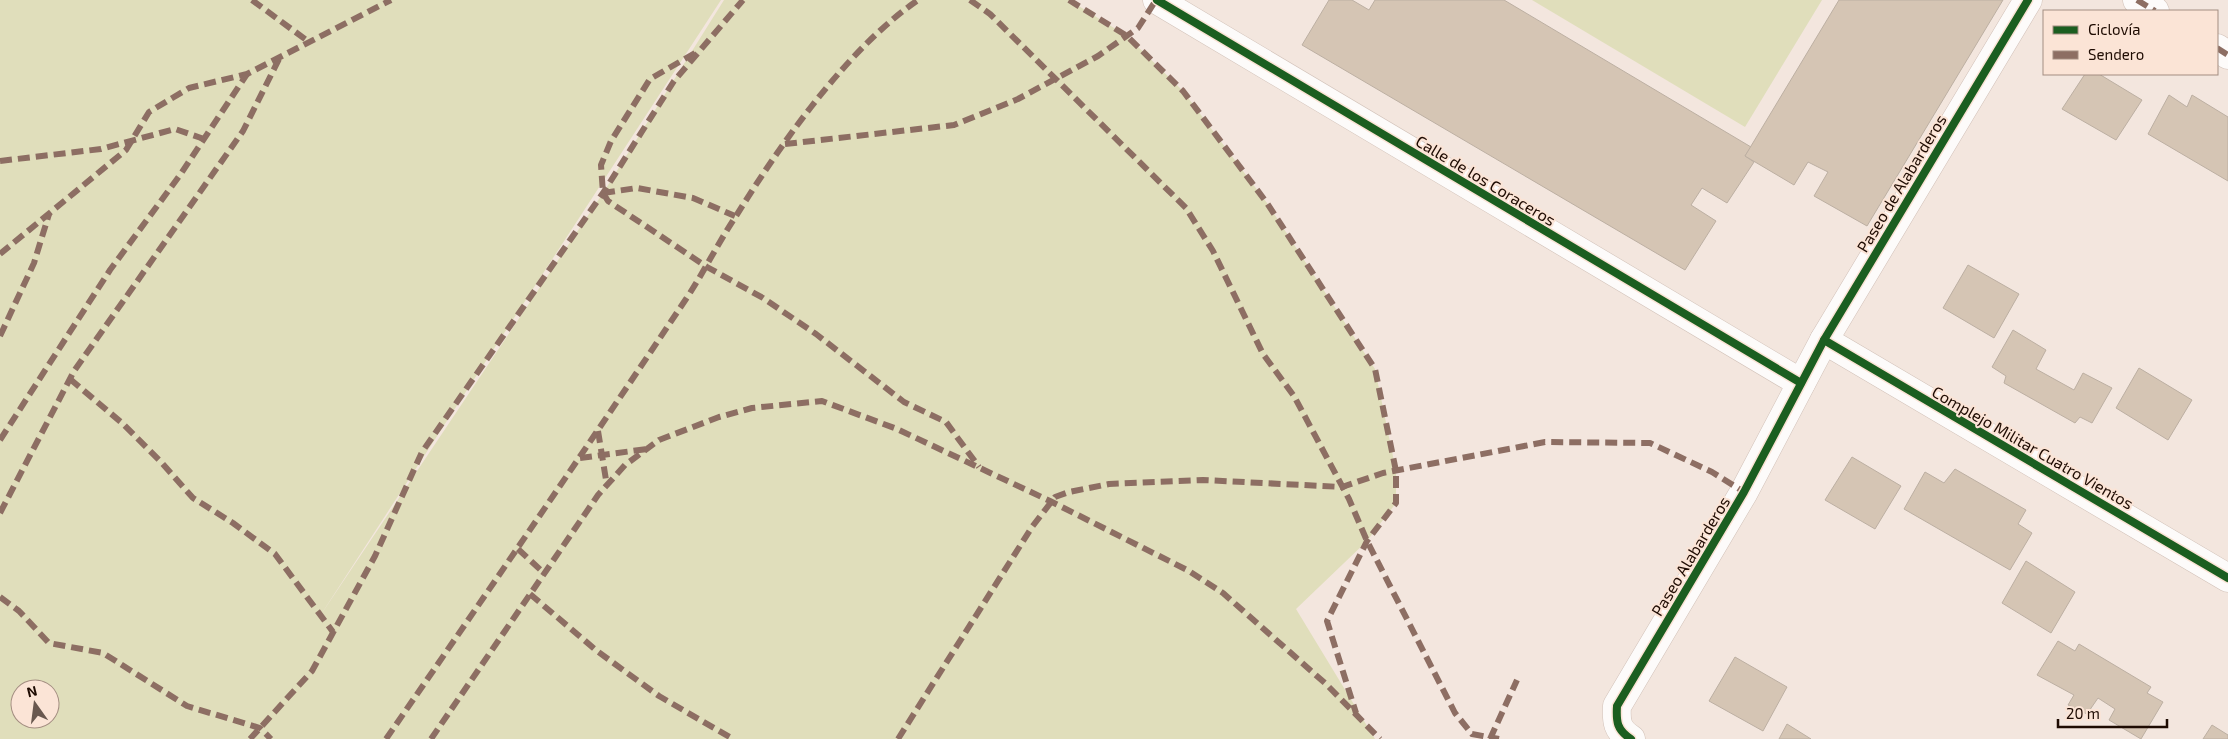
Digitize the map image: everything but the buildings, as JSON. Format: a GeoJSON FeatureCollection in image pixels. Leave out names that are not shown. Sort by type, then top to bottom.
{"type":"FeatureCollection","features":[{"type":"Feature","properties":{"kind":"street","name":"Calle de los Coraceros"},"geometry":{"type":"LineString","coordinates":[[1157,0],[1801,383]]}},
{"type":"Feature","properties":{"kind":"street","name":"Paseo de Alabarderos"},"geometry":{"type":"LineString","coordinates":[[1801,383],[1824,340],[2028,0]]}},
{"type":"Feature","properties":{"kind":"street"},"geometry":{"type":"LineString","coordinates":[[2137,0],[2154,10]]}},
{"type":"Feature","properties":{"kind":"street","name":"Complejo Militar Cuatro Vientos"},"geometry":{"type":"LineString","coordinates":[[1824,340],[2228,578]]}},
{"type":"Feature","properties":{"kind":"street","name":"Paseo Alabarderos"},"geometry":{"type":"LineString","coordinates":[[1631,739],[1621,732],[1616,722],[1617,706],[1744,492],[1801,383]]}},
{"type":"Feature","properties":{"kind":"shaded area"},"geometry":{"type":"Polygon","coordinates":[[[0,0],[721,0],[318,619],[603,193],[724,0],[1069,0],[1127,36],[1183,91],[1267,203],[1375,369],[1396,471],[1396,503],[1367,541],[1296,609],[1375,739],[0,739],[0,0]]]}},
{"type":"Feature","properties":{"kind":"shaded area"},"geometry":{"type":"Polygon","coordinates":[[[1532,0],[1822,0],[1745,127],[1532,0]]]}},
{"type":"Feature","properties":{"kind":"marked path"},"geometry":{"type":"LineString","coordinates":[[252,0],[309,42]]}},
{"type":"Feature","properties":{"kind":"marked path"},"geometry":{"type":"LineString","coordinates":[[0,254],[126,150],[149,112],[189,88],[247,74],[391,0]]}},
{"type":"Feature","properties":{"kind":"marked path"},"geometry":{"type":"LineString","coordinates":[[250,739],[312,671],[375,556],[422,452],[603,193],[674,81],[743,0]]}},
{"type":"Feature","properties":{"kind":"marked path"},"geometry":{"type":"LineString","coordinates":[[386,739],[693,289],[754,187],[795,128],[841,70],[892,20],[918,0]]}},
{"type":"Feature","properties":{"kind":"marked path"},"geometry":{"type":"LineString","coordinates":[[970,0],[990,14],[1186,208],[1213,251],[1263,354],[1294,396],[1349,499],[1367,541],[1455,713],[1472,734],[1499,739]]}},
{"type":"Feature","properties":{"kind":"marked path"},"geometry":{"type":"LineString","coordinates":[[1069,0],[1127,36],[1183,91],[1267,203],[1375,369],[1396,471],[1396,503],[1367,541],[1327,621],[1356,713]]}},
{"type":"Feature","properties":{"kind":"marked path"},"geometry":{"type":"LineString","coordinates":[[785,144],[954,125],[1018,99],[1098,56],[1138,28],[1156,0]]}},
{"type":"Feature","properties":{"kind":"marked path"},"geometry":{"type":"LineString","coordinates":[[2137,0],[2153,10]]}},
{"type":"Feature","properties":{"kind":"marked path"},"geometry":{"type":"LineString","coordinates":[[2218,49],[2228,55]]}},
{"type":"Feature","properties":{"kind":"marked path"},"geometry":{"type":"LineString","coordinates":[[695,53],[650,79],[611,141],[601,165],[603,193],[608,201],[707,267],[763,298],[816,334],[904,402],[946,422],[979,467]]}},
{"type":"Feature","properties":{"kind":"marked path"},"geometry":{"type":"LineString","coordinates":[[0,513],[74,371],[243,131],[280,57]]}},
{"type":"Feature","properties":{"kind":"marked path"},"geometry":{"type":"LineString","coordinates":[[0,440],[110,270],[180,175],[247,74]]}},
{"type":"Feature","properties":{"kind":"marked path"},"geometry":{"type":"LineString","coordinates":[[0,161],[101,149],[175,129],[204,139]]}},
{"type":"Feature","properties":{"kind":"marked path"},"geometry":{"type":"LineString","coordinates":[[603,193],[637,188],[693,198],[735,216]]}},
{"type":"Feature","properties":{"kind":"marked path"},"geometry":{"type":"LineString","coordinates":[[0,336],[34,263],[49,214]]}},
{"type":"Feature","properties":{"kind":"marked path"},"geometry":{"type":"LineString","coordinates":[[70,379],[122,423],[161,462],[193,498],[233,523],[275,554],[333,632]]}},
{"type":"Feature","properties":{"kind":"marked path"},"geometry":{"type":"LineString","coordinates":[[431,739],[598,495],[625,465],[659,440],[719,417],[752,408],[822,401],[897,429],[1050,501],[1189,571],[1223,593],[1326,684],[1380,739]]}},
{"type":"Feature","properties":{"kind":"marked path"},"geometry":{"type":"LineString","coordinates":[[598,431],[607,486]]}},
{"type":"Feature","properties":{"kind":"marked path"},"geometry":{"type":"LineString","coordinates":[[898,739],[1032,527],[1055,497],[1069,492],[1109,484],[1203,480],[1342,487],[1383,473],[1545,442],[1650,443],[1712,472],[1744,492]]}},
{"type":"Feature","properties":{"kind":"marked path"},"geometry":{"type":"LineString","coordinates":[[580,458],[647,449]]}},
{"type":"Feature","properties":{"kind":"marked path"},"geometry":{"type":"LineString","coordinates":[[518,549],[545,574]]}},
{"type":"Feature","properties":{"kind":"marked path"},"geometry":{"type":"LineString","coordinates":[[530,594],[597,651],[659,696],[733,739]]}},
{"type":"Feature","properties":{"kind":"marked path"},"geometry":{"type":"LineString","coordinates":[[0,597],[19,611],[49,643],[103,653],[187,706],[260,728],[271,739]]}},
{"type":"Feature","properties":{"kind":"marked path"},"geometry":{"type":"LineString","coordinates":[[1490,739],[1517,680]]}},
{"type":"Feature","properties":{"kind":"cycle path"},"geometry":{"type":"LineString","coordinates":[[1157,0],[1801,383]]}},
{"type":"Feature","properties":{"kind":"cycle path"},"geometry":{"type":"LineString","coordinates":[[1631,739],[1618,725],[1617,706],[1744,492],[1824,340],[2028,0]]}},
{"type":"Feature","properties":{"kind":"cycle path"},"geometry":{"type":"LineString","coordinates":[[1824,340],[2228,578]]}}]}
